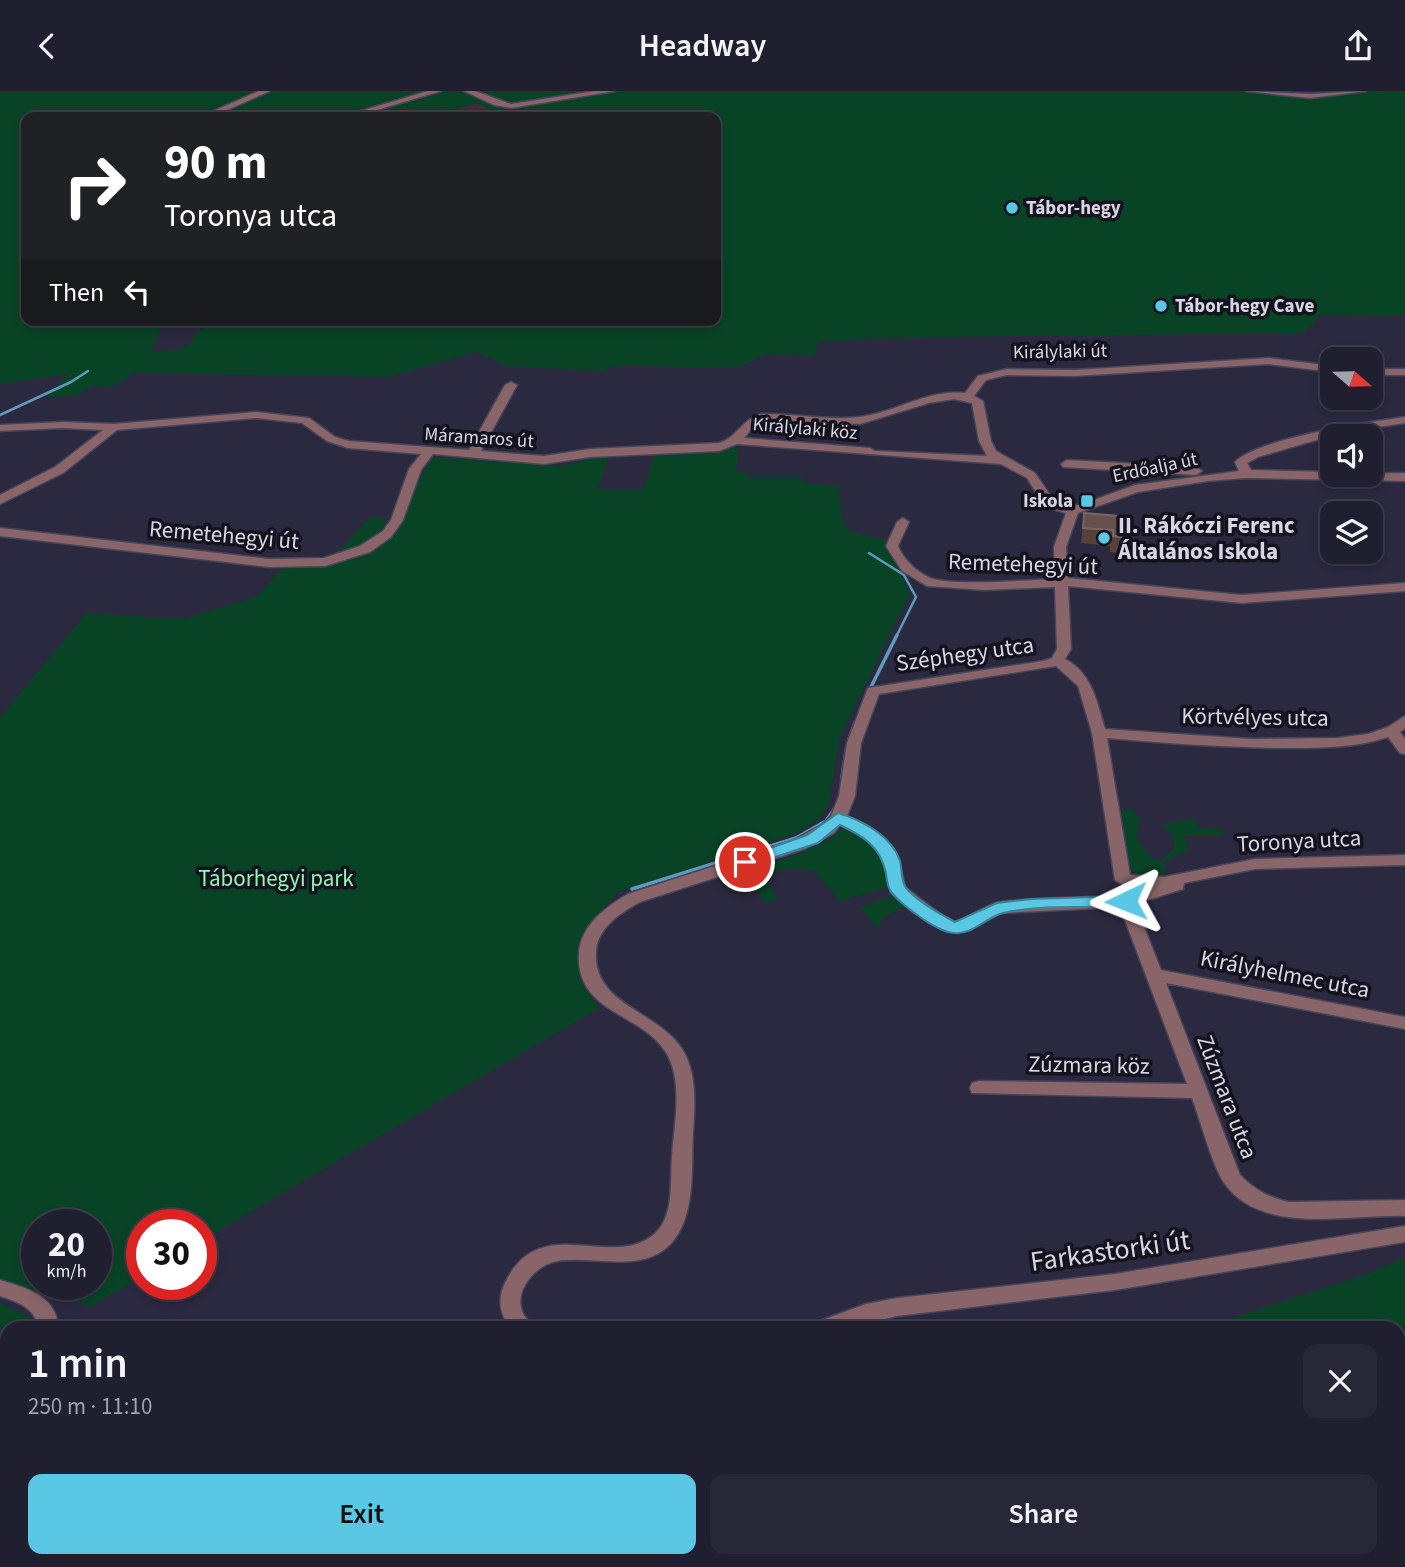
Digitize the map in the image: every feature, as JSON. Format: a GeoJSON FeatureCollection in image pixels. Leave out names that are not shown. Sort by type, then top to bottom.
{"type":"FeatureCollection","features":[{"type":"Feature","properties":{"kind":"street"},"geometry":{"type":"LineString","coordinates":[[216,112],[266,91]]}},
{"type":"Feature","properties":{"kind":"street"},"geometry":{"type":"LineString","coordinates":[[363,112],[437,91]]}},
{"type":"Feature","properties":{"kind":"street"},"geometry":{"type":"LineString","coordinates":[[468,91],[511,106],[611,91]]}},
{"type":"Feature","properties":{"kind":"street"},"geometry":{"type":"LineString","coordinates":[[1250,91],[1302,96],[1362,91]]}},
{"type":"Feature","properties":{"kind":"street","name":"Királylaki út"},"geometry":{"type":"LineString","coordinates":[[968,396],[982,378],[1007,372],[1076,373],[1269,361],[1320,367]]}},
{"type":"Feature","properties":{"kind":"street"},"geometry":{"type":"LineString","coordinates":[[1383,372],[1405,372]]}},
{"type":"Feature","properties":{"kind":"street"},"geometry":{"type":"LineString","coordinates":[[472,456],[511,385]]}},
{"type":"Feature","properties":{"kind":"street"},"geometry":{"type":"LineString","coordinates":[[737,441],[749,422],[761,417],[854,422],[938,397],[968,396],[979,404],[987,447],[1001,460],[1031,476],[1049,504],[1073,510],[1062,535],[1060,583],[1064,649],[1057,661],[1068,666],[1085,685],[1099,733]]}},
{"type":"Feature","properties":{"kind":"street","name":"Máramaros út"},"geometry":{"type":"LineString","coordinates":[[0,428],[62,425],[114,427],[256,415],[291,417],[305,421],[331,439],[348,444],[544,460],[590,453],[719,447],[737,441]]}},
{"type":"Feature","properties":{"kind":"street"},"geometry":{"type":"LineString","coordinates":[[1246,474],[1241,462],[1254,454],[1353,426],[1405,420]]}},
{"type":"Feature","properties":{"kind":"street"},"geometry":{"type":"LineString","coordinates":[[0,500],[59,470],[114,427]]}},
{"type":"Feature","properties":{"kind":"street","name":"Királylaki köz"},"geometry":{"type":"LineString","coordinates":[[737,441],[1001,460]]}},
{"type":"Feature","properties":{"kind":"street","name":"Remetehegyi út"},"geometry":{"type":"LineString","coordinates":[[0,532],[269,563],[305,564],[332,561],[365,549],[387,534],[397,520],[415,469],[429,452]]}},
{"type":"Feature","properties":{"kind":"street"},"geometry":{"type":"LineString","coordinates":[[1067,464],[1198,471],[1208,477]]}},
{"type":"Feature","properties":{"kind":"street","name":"Erdőalja út"},"geometry":{"type":"LineString","coordinates":[[1073,510],[1135,489],[1208,477],[1246,474],[1405,477]]}},
{"type":"Feature","properties":{"kind":"street","name":"Remetehegyi út"},"geometry":{"type":"LineString","coordinates":[[903,522],[892,546],[894,552],[919,579],[984,586],[1060,583],[1242,599],[1405,587]]}},
{"type":"Feature","properties":{"kind":"street","name":"Széphegy utca"},"geometry":{"type":"LineString","coordinates":[[838,818],[847,796],[854,743],[870,695],[879,689],[1046,665],[1057,661]]}},
{"type":"Feature","properties":{"kind":"street","name":"Körtvélyes utca"},"geometry":{"type":"LineString","coordinates":[[1099,733],[1281,744],[1354,740],[1392,731],[1405,720]]}},
{"type":"Feature","properties":{"kind":"street"},"geometry":{"type":"LineString","coordinates":[[1392,731],[1405,750]]}},
{"type":"Feature","properties":{"kind":"street","name":"Toronya utca"},"geometry":{"type":"LineString","coordinates":[[1099,733],[1123,880],[1164,882],[1198,877]]}},
{"type":"Feature","properties":{"kind":"street"},"geometry":{"type":"LineString","coordinates":[[518,1321],[511,1311],[511,1292],[516,1281],[534,1261],[558,1252],[619,1254],[650,1247],[660,1242],[671,1226],[680,1201],[684,1087],[680,1064],[672,1045],[662,1035],[608,1001],[594,985],[586,957],[593,934],[610,913],[634,898],[812,839],[828,829],[838,818]]}},
{"type":"Feature","properties":{"kind":"street","name":"Toronya utca"},"geometry":{"type":"LineString","coordinates":[[838,818],[867,832],[883,846],[891,859],[897,889],[935,919],[953,927],[962,927],[997,908],[1126,901],[1162,892],[1198,877],[1236,866],[1405,860]]}},
{"type":"Feature","properties":{"kind":"street","name":"Zúzmara utca"},"geometry":{"type":"LineString","coordinates":[[1126,901],[1232,1179],[1241,1192],[1267,1205],[1300,1210],[1405,1208]]}},
{"type":"Feature","properties":{"kind":"street","name":"Királyhelmec utca"},"geometry":{"type":"LineString","coordinates":[[1156,975],[1405,1023]]}},
{"type":"Feature","properties":{"kind":"street","name":"Zúzmara köz"},"geometry":{"type":"LineString","coordinates":[[979,1088],[1198,1091]]}},
{"type":"Feature","properties":{"kind":"street","name":"Farkastorki út"},"geometry":{"type":"LineString","coordinates":[[842,1321],[897,1307],[1115,1282],[1405,1234]]}},
{"type":"Feature","properties":{"kind":"street"},"geometry":{"type":"LineString","coordinates":[[0,1288],[29,1298],[40,1306],[47,1321]]}},
{"type":"Feature","properties":{"kind":"shaded area"},"geometry":{"type":"Polygon","coordinates":[[[477,103],[494,111],[488,112],[446,112],[477,103]]]}},
{"type":"Feature","properties":{"kind":"green space"},"geometry":{"type":"Polygon","coordinates":[[[0,91],[1405,91],[1405,316],[1321,315],[1303,333],[930,337],[819,341],[814,356],[766,354],[741,366],[720,368],[622,365],[599,371],[507,366],[477,352],[389,377],[134,373],[110,388],[94,385],[78,395],[47,398],[68,374],[0,384],[0,91]]]}},
{"type":"Feature","properties":{"kind":"green space","name":"Táborhegyi park"},"geometry":{"type":"Polygon","coordinates":[[[739,447],[736,472],[746,472],[747,478],[803,478],[804,483],[839,486],[842,514],[848,528],[861,535],[889,541],[892,555],[910,593],[839,739],[829,804],[819,819],[798,833],[618,892],[584,930],[578,946],[580,980],[599,1008],[217,1232],[217,1209],[126,1209],[126,1286],[112,1294],[112,1209],[21,1209],[21,1288],[0,1282],[0,718],[86,613],[183,619],[256,597],[284,567],[328,566],[370,551],[408,500],[432,457],[562,466],[609,456],[598,489],[644,489],[655,453],[739,447]]]}},
{"type":"Feature","properties":{"kind":"green space"},"geometry":{"type":"Polygon","coordinates":[[[371,517],[388,519],[372,540],[344,552],[339,551],[371,517]]]}},
{"type":"Feature","properties":{"kind":"green space"},"geometry":{"type":"Polygon","coordinates":[[[1129,808],[1140,817],[1136,839],[1153,859],[1161,861],[1175,847],[1172,834],[1162,824],[1192,819],[1200,828],[1226,830],[1227,833],[1218,836],[1185,836],[1188,850],[1165,861],[1164,878],[1141,876],[1131,870],[1121,811],[1129,808]]]}},
{"type":"Feature","properties":{"kind":"green space"},"geometry":{"type":"Polygon","coordinates":[[[848,828],[866,837],[879,850],[886,866],[888,887],[840,901],[813,869],[789,870],[766,877],[777,898],[767,904],[753,885],[748,871],[799,854],[848,828]]]}},
{"type":"Feature","properties":{"kind":"green space"},"geometry":{"type":"Polygon","coordinates":[[[896,895],[909,907],[901,908],[883,918],[878,929],[860,907],[896,895]]]}},
{"type":"Feature","properties":{"kind":"green space"},"geometry":{"type":"Polygon","coordinates":[[[1403,1258],[1405,1260],[1405,1321],[1223,1321],[1362,1276],[1403,1258]]]}},
{"type":"Feature","properties":{"kind":"green space","name":"Táborhegyi park"},"geometry":{"type":"Polygon","coordinates":[[[66,1300],[103,1300],[91,1307],[66,1300]]]}},
{"type":"Feature","properties":{"kind":"green space"},"geometry":{"type":"Polygon","coordinates":[[[0,1303],[29,1317],[31,1321],[0,1321],[0,1303]]]}},
{"type":"Feature","properties":{"kind":"building"},"geometry":{"type":"Polygon","coordinates":[[[1084,513],[1130,517],[1129,538],[1113,536],[1113,530],[1083,528],[1084,513]]]}},
{"type":"Feature","properties":{"kind":"waterway"},"geometry":{"type":"LineString","coordinates":[[0,415],[71,382],[88,371]]}},
{"type":"Feature","properties":{"kind":"waterway"},"geometry":{"type":"LineString","coordinates":[[869,553],[904,575],[916,597],[869,691]]}},
{"type":"Feature","properties":{"kind":"waterway"},"geometry":{"type":"LineString","coordinates":[[849,739],[855,723]]}},
{"type":"Feature","properties":{"kind":"waterway"},"geometry":{"type":"LineString","coordinates":[[842,777],[847,746]]}},
{"type":"Feature","properties":{"kind":"waterway"},"geometry":{"type":"LineString","coordinates":[[632,889],[796,838],[826,821],[835,808]]}},
{"type":"Feature","properties":{"kind":"place","name":"Tábor-hegy"},"geometry":{"type":"Point","coordinates":[1012,208]}},
{"type":"Feature","properties":{"kind":"place","name":"Tábor-hegy Cave"},"geometry":{"type":"Point","coordinates":[1161,306]}},
{"type":"Feature","properties":{"kind":"place","name":"Iskola"},"geometry":{"type":"Point","coordinates":[1087,501]}},
{"type":"Feature","properties":{"kind":"place","name":"II. Rákóczi Ferenc Általános Iskola"},"geometry":{"type":"Point","coordinates":[1104,538]}},
{"type":"Feature","properties":{"kind":"route"},"geometry":{"type":"LineString","coordinates":[[745,862],[812,839],[828,829],[838,818],[867,832],[883,846],[891,859],[897,889],[935,919],[953,927],[962,927],[997,908],[1126,901]]}}]}
